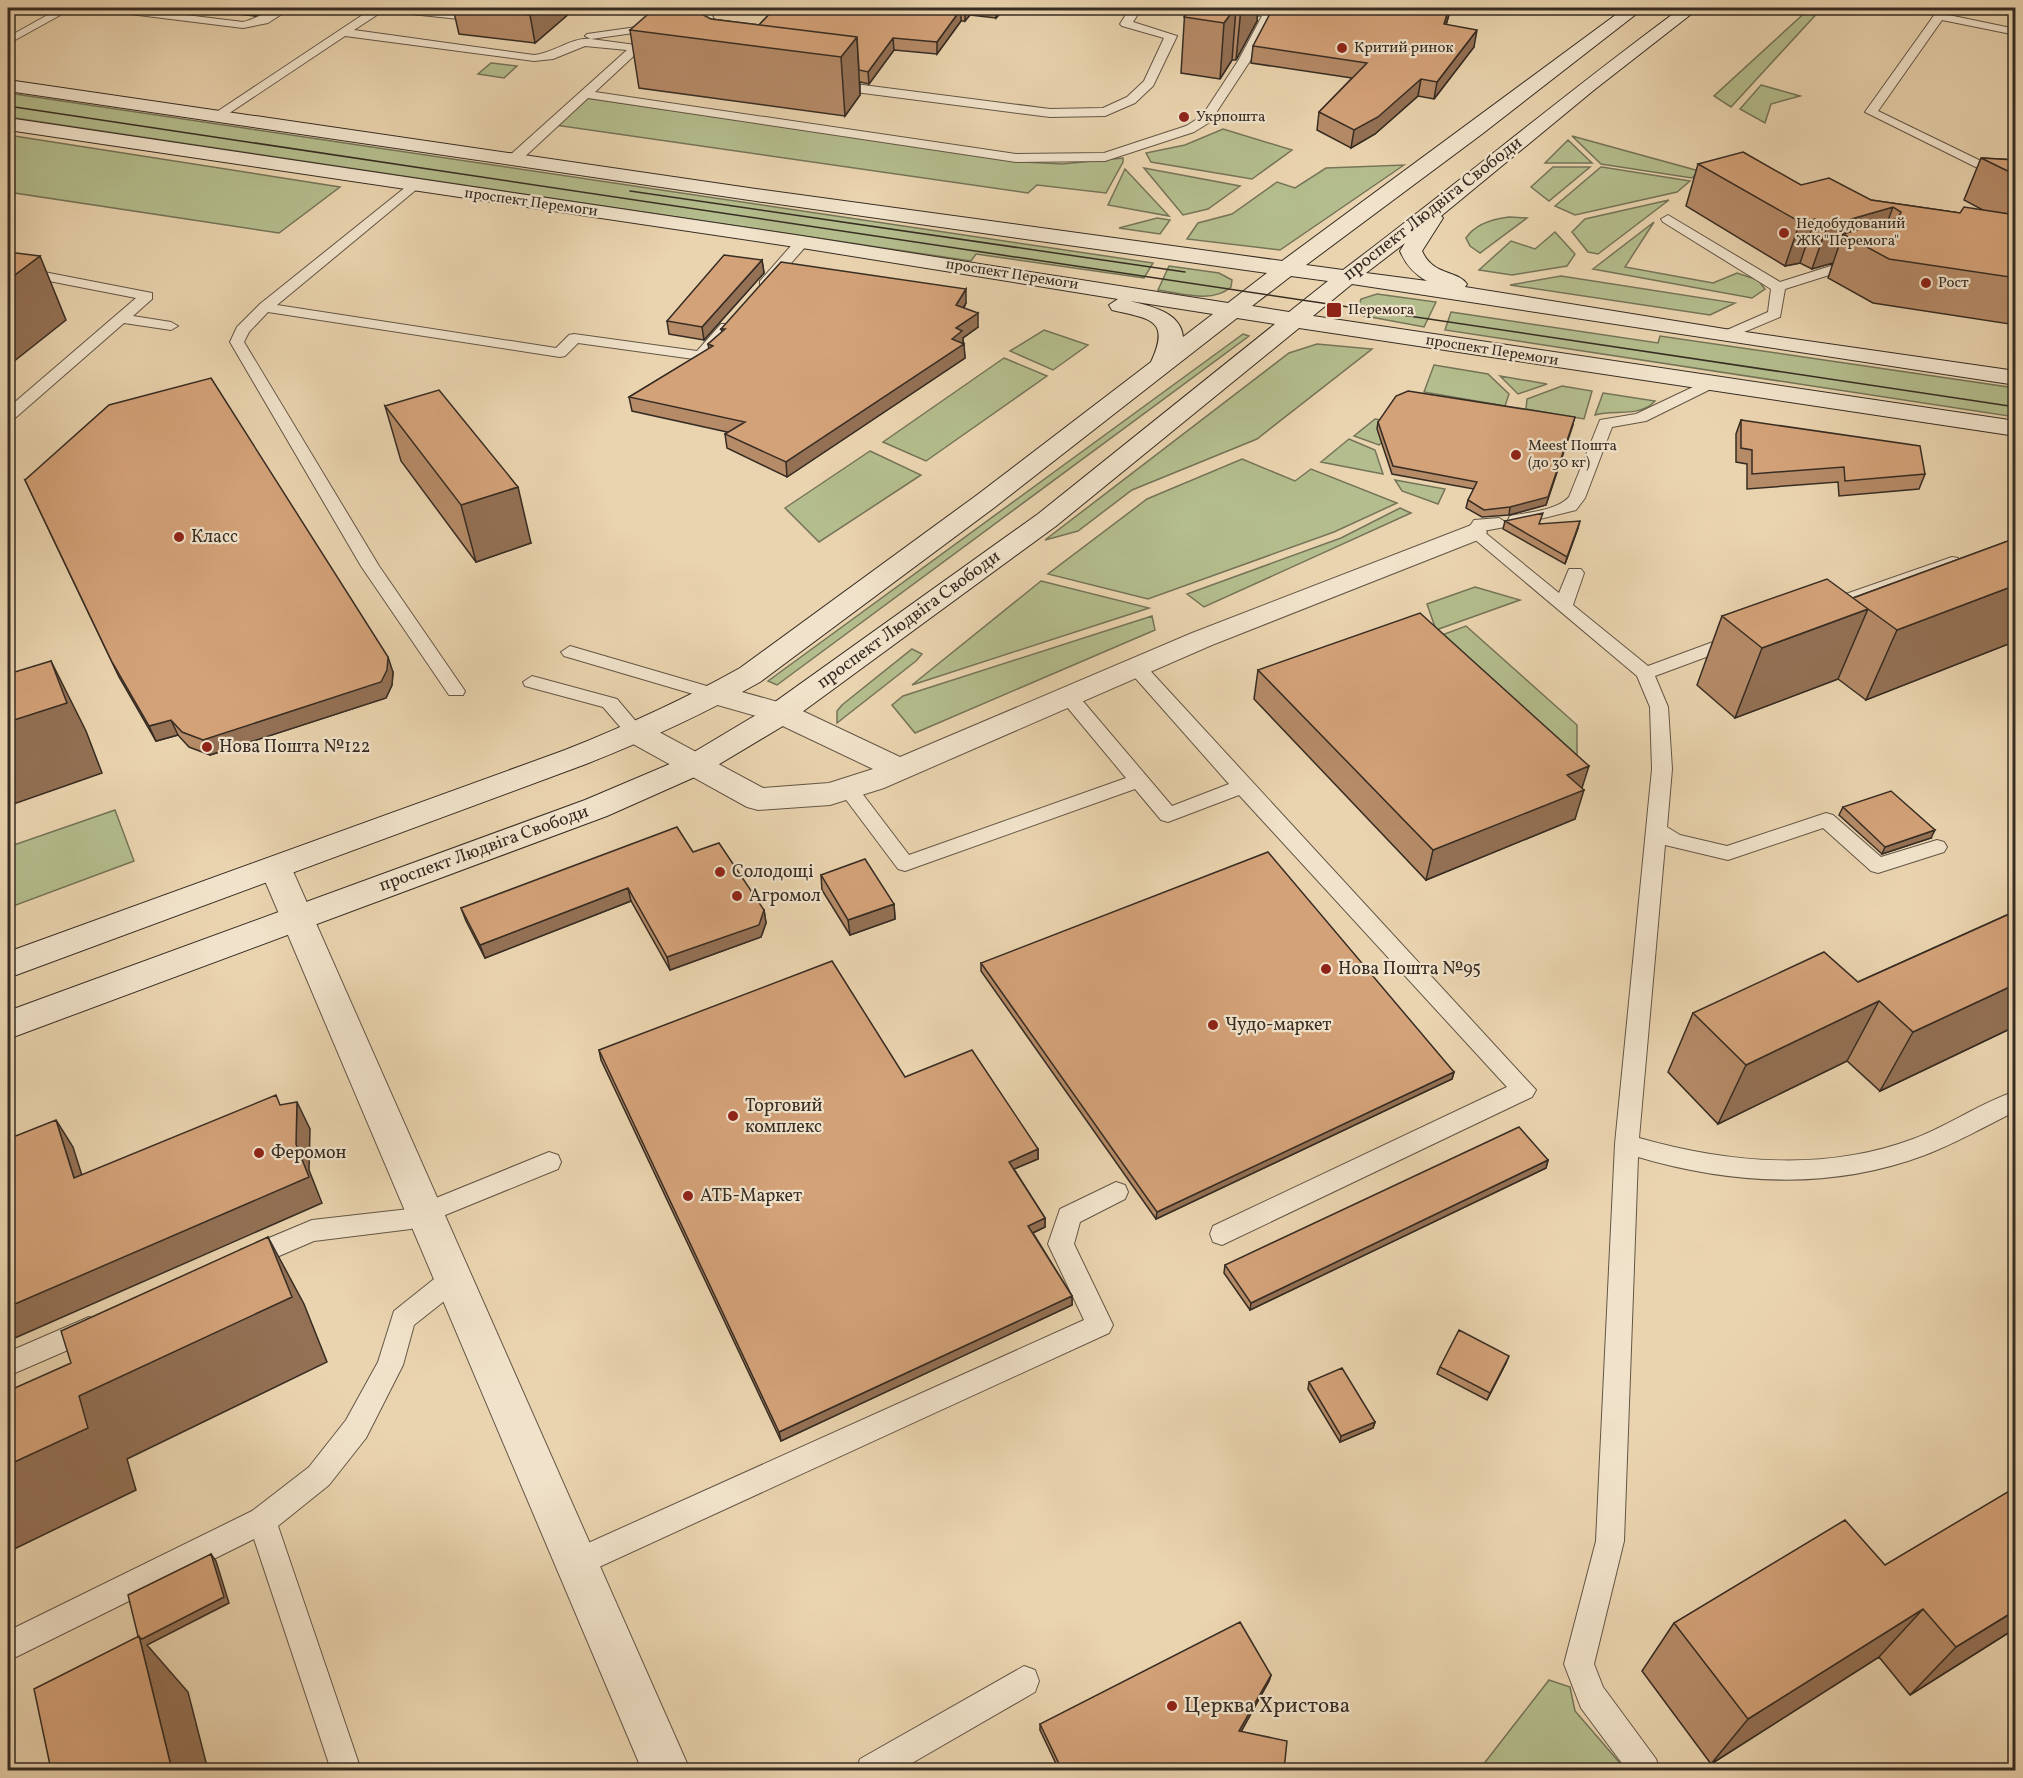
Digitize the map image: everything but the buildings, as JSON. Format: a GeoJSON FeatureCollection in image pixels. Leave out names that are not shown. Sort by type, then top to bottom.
{"type":"FeatureCollection","features":[{"type":"Feature","properties":{"kind":"main road","name":"проспект Людвіга Свободи"},"geometry":{"type":"LineString","coordinates":[[8,965],[276,869],[635,732],[717,695],[750,675],[976,508],[1287,268],[1635,8]]}},
{"type":"Feature","properties":{"kind":"main road","name":"проспект Людвіга Свободи"},"geometry":{"type":"LineString","coordinates":[[8,1024],[596,808],[695,765],[782,713],[1047,520],[1347,277],[1444,204],[1587,86],[1691,8]]}},
{"type":"Feature","properties":{"kind":"main road"},"geometry":{"type":"LineString","coordinates":[[8,85],[823,204],[1287,268],[1725,336],[2016,378]]}},
{"type":"Feature","properties":{"kind":"main road","name":"проспект Перемоги"},"geometry":{"type":"LineString","coordinates":[[8,124],[412,186],[802,242],[1521,356],[2016,429]]}},
{"type":"Feature","properties":{"kind":"main road"},"geometry":{"type":"LineString","coordinates":[[1444,204],[1411,250],[1414,261],[1438,279],[1472,287],[1699,324],[1725,336]]}},
{"type":"Feature","properties":{"kind":"main road"},"geometry":{"type":"LineString","coordinates":[[839,248],[940,278],[1138,310],[1164,322],[1171,330],[1172,339],[1161,366]]}},
{"type":"Feature","properties":{"kind":"main road"},"geometry":{"type":"LineString","coordinates":[[635,732],[758,799],[814,796],[848,789],[1137,668],[1474,532]]}},
{"type":"Feature","properties":{"kind":"main road"},"geometry":{"type":"LineString","coordinates":[[717,695],[782,713],[899,769]]}},
{"type":"Feature","properties":{"kind":"main road"},"geometry":{"type":"LineString","coordinates":[[276,869],[666,1770]]}},
{"type":"Feature","properties":{"kind":"lane"},"geometry":{"type":"LineString","coordinates":[[8,41],[67,8]]}},
{"type":"Feature","properties":{"kind":"lane"},"geometry":{"type":"LineString","coordinates":[[106,8],[243,25],[264,21],[285,8]]}},
{"type":"Feature","properties":{"kind":"lane"},"geometry":{"type":"LineString","coordinates":[[218,115],[338,33],[380,8]]}},
{"type":"Feature","properties":{"kind":"lane"},"geometry":{"type":"LineString","coordinates":[[384,8],[459,16]]}},
{"type":"Feature","properties":{"kind":"lane"},"geometry":{"type":"LineString","coordinates":[[702,8],[704,21],[717,36],[710,54]]}},
{"type":"Feature","properties":{"kind":"lane"},"geometry":{"type":"LineString","coordinates":[[813,82],[1050,113],[1110,115],[1131,100],[1149,82],[1171,36],[1125,24],[1136,8]]}},
{"type":"Feature","properties":{"kind":"lane"},"geometry":{"type":"LineString","coordinates":[[586,94],[1016,158],[1105,157],[1190,129],[1206,118],[1244,60],[1269,13],[1226,8]]}},
{"type":"Feature","properties":{"kind":"lane"},"geometry":{"type":"LineString","coordinates":[[2016,32],[1942,12],[1871,112],[2016,183]]}},
{"type":"Feature","properties":{"kind":"lane"},"geometry":{"type":"LineString","coordinates":[[338,33],[534,58],[549,57],[584,42],[594,34],[668,26]]}},
{"type":"Feature","properties":{"kind":"lane"},"geometry":{"type":"LineString","coordinates":[[584,42],[677,54]]}},
{"type":"Feature","properties":{"kind":"lane"},"geometry":{"type":"LineString","coordinates":[[514,159],[636,48]]}},
{"type":"Feature","properties":{"kind":"lane"},"geometry":{"type":"LineString","coordinates":[[1134,134],[1144,146]]}},
{"type":"Feature","properties":{"kind":"lane"},"geometry":{"type":"LineString","coordinates":[[412,186],[265,307],[242,330],[237,342],[370,566],[456,691]]}},
{"type":"Feature","properties":{"kind":"lane"},"geometry":{"type":"LineString","coordinates":[[1668,219],[1778,286],[1865,259]]}},
{"type":"Feature","properties":{"kind":"lane"},"geometry":{"type":"LineString","coordinates":[[752,298],[802,242]]}},
{"type":"Feature","properties":{"kind":"lane"},"geometry":{"type":"LineString","coordinates":[[8,269],[147,296],[8,416]]}},
{"type":"Feature","properties":{"kind":"lane"},"geometry":{"type":"LineString","coordinates":[[1725,336],[1775,314],[1778,286]]}},
{"type":"Feature","properties":{"kind":"lane"},"geometry":{"type":"LineString","coordinates":[[265,307],[560,353],[574,338],[701,356],[737,315]]}},
{"type":"Feature","properties":{"kind":"lane"},"geometry":{"type":"LineString","coordinates":[[120,318],[171,326]]}},
{"type":"Feature","properties":{"kind":"lane"},"geometry":{"type":"LineString","coordinates":[[1645,1770],[1592,1697],[1579,1664],[1610,1541],[1627,1144],[1662,769],[1659,707],[1646,673],[1474,532],[1480,524],[1510,522],[1570,506],[1577,498],[1606,423],[1640,418],[1712,383]]}},
{"type":"Feature","properties":{"kind":"lane"},"geometry":{"type":"LineString","coordinates":[[1814,612],[1971,555]]}},
{"type":"Feature","properties":{"kind":"lane"},"geometry":{"type":"LineString","coordinates":[[1564,606],[1575,573]]}},
{"type":"Feature","properties":{"kind":"lane"},"geometry":{"type":"LineString","coordinates":[[1646,673],[1757,632]]}},
{"type":"Feature","properties":{"kind":"lane"},"geometry":{"type":"LineString","coordinates":[[570,652],[717,695]]}},
{"type":"Feature","properties":{"kind":"lane"},"geometry":{"type":"LineString","coordinates":[[1137,668],[1242,786],[1524,1090],[1222,1234]]}},
{"type":"Feature","properties":{"kind":"lane"},"geometry":{"type":"LineString","coordinates":[[532,682],[610,703],[635,732]]}},
{"type":"Feature","properties":{"kind":"lane"},"geometry":{"type":"LineString","coordinates":[[1069,697],[1168,815],[1242,786]]}},
{"type":"Feature","properties":{"kind":"lane"},"geometry":{"type":"LineString","coordinates":[[848,789],[905,864],[1140,780]]}},
{"type":"Feature","properties":{"kind":"lane"},"geometry":{"type":"LineString","coordinates":[[1655,829],[1674,841],[1728,853],[1826,820],[1878,867],[1937,847]]}},
{"type":"Feature","properties":{"kind":"lane"},"geometry":{"type":"LineString","coordinates":[[1627,1144],[1649,1152],[1760,1171],[1799,1172],[1832,1169],[1916,1148],[2016,1100]]}},
{"type":"Feature","properties":{"kind":"lane"},"geometry":{"type":"LineString","coordinates":[[225,1269],[312,1231],[411,1219],[549,1162]]}},
{"type":"Feature","properties":{"kind":"lane"},"geometry":{"type":"LineString","coordinates":[[576,1563],[1100,1325],[1061,1244],[1068,1216],[1116,1192]]}},
{"type":"Feature","properties":{"kind":"lane"},"geometry":{"type":"LineString","coordinates":[[8,1646],[262,1521],[319,1476],[356,1429],[390,1365],[403,1319],[453,1279]]}},
{"type":"Feature","properties":{"kind":"lane"},"geometry":{"type":"LineString","coordinates":[[8,1364],[105,1321]]}},
{"type":"Feature","properties":{"kind":"lane"},"geometry":{"type":"LineString","coordinates":[[262,1521],[346,1770]]}},
{"type":"Feature","properties":{"kind":"lane"},"geometry":{"type":"LineString","coordinates":[[871,1770],[1024,1681]]}},
{"type":"Feature","properties":{"kind":"green space"},"geometry":{"type":"Polygon","coordinates":[[[1810,8],[1822,8],[1731,107],[1714,96],[1810,8]]]}},
{"type":"Feature","properties":{"kind":"green space"},"geometry":{"type":"Polygon","coordinates":[[[491,63],[517,66],[504,78],[478,74],[491,63]]]}},
{"type":"Feature","properties":{"kind":"green space"},"geometry":{"type":"Polygon","coordinates":[[[1761,85],[1800,96],[1771,104],[1765,123],[1740,109],[1761,85]]]}},
{"type":"Feature","properties":{"kind":"green space"},"geometry":{"type":"Polygon","coordinates":[[[8,93],[1153,263],[1144,278],[976,254],[971,261],[8,117],[8,93]]]}},
{"type":"Feature","properties":{"kind":"green space"},"geometry":{"type":"Polygon","coordinates":[[[587,98],[1024,162],[1062,164],[1123,158],[1123,162],[1106,193],[1037,185],[1028,193],[555,125],[587,98]]]}},
{"type":"Feature","properties":{"kind":"green space"},"geometry":{"type":"Polygon","coordinates":[[[1223,129],[1292,150],[1252,179],[1151,162],[1146,153],[1185,145],[1223,129]]]}},
{"type":"Feature","properties":{"kind":"green space"},"geometry":{"type":"Polygon","coordinates":[[[8,135],[340,187],[279,233],[8,192],[8,135]]]}},
{"type":"Feature","properties":{"kind":"green space"},"geometry":{"type":"Polygon","coordinates":[[[1572,136],[1699,171],[1692,178],[1601,164],[1572,136]]]}},
{"type":"Feature","properties":{"kind":"green space"},"geometry":{"type":"Polygon","coordinates":[[[1568,140],[1592,163],[1545,163],[1568,140]]]}},
{"type":"Feature","properties":{"kind":"green space"},"geometry":{"type":"Polygon","coordinates":[[[1404,165],[1280,250],[1187,239],[1198,223],[1232,214],[1277,182],[1295,188],[1326,168],[1404,165]]]}},
{"type":"Feature","properties":{"kind":"green space"},"geometry":{"type":"Polygon","coordinates":[[[1553,167],[1590,167],[1549,201],[1531,187],[1553,167]]]}},
{"type":"Feature","properties":{"kind":"green space"},"geometry":{"type":"Polygon","coordinates":[[[1601,167],[1690,181],[1677,192],[1575,215],[1555,206],[1601,167]]]}},
{"type":"Feature","properties":{"kind":"green space"},"geometry":{"type":"Polygon","coordinates":[[[1144,168],[1240,186],[1208,209],[1183,215],[1144,168]]]}},
{"type":"Feature","properties":{"kind":"green space"},"geometry":{"type":"Polygon","coordinates":[[[1125,169],[1169,216],[1108,205],[1125,169]]]}},
{"type":"Feature","properties":{"kind":"green space"},"geometry":{"type":"Polygon","coordinates":[[[1669,200],[1598,254],[1588,252],[1572,232],[1585,219],[1669,200]]]}},
{"type":"Feature","properties":{"kind":"green space"},"geometry":{"type":"Polygon","coordinates":[[[1509,217],[1527,218],[1480,253],[1470,246],[1466,238],[1474,229],[1491,221],[1509,217]]]}},
{"type":"Feature","properties":{"kind":"green space"},"geometry":{"type":"Polygon","coordinates":[[[1157,218],[1170,220],[1160,234],[1119,228],[1157,218]]]}},
{"type":"Feature","properties":{"kind":"green space"},"geometry":{"type":"Polygon","coordinates":[[[1654,222],[1625,267],[1713,283],[1737,273],[1758,280],[1765,289],[1752,298],[1593,269],[1654,222]]]}},
{"type":"Feature","properties":{"kind":"green space"},"geometry":{"type":"Polygon","coordinates":[[[1555,232],[1575,254],[1567,266],[1512,275],[1479,270],[1511,241],[1535,249],[1555,232]]]}},
{"type":"Feature","properties":{"kind":"green space"},"geometry":{"type":"Polygon","coordinates":[[[1169,266],[1219,273],[1232,280],[1231,287],[1215,295],[1206,296],[1158,290],[1169,266]]]}},
{"type":"Feature","properties":{"kind":"green space"},"geometry":{"type":"Polygon","coordinates":[[[1561,276],[1735,303],[1710,315],[1510,285],[1561,276]]]}},
{"type":"Feature","properties":{"kind":"green space"},"geometry":{"type":"Polygon","coordinates":[[[1377,294],[1436,302],[1424,327],[1360,315],[1357,311],[1361,299],[1377,294]]]}},
{"type":"Feature","properties":{"kind":"green space"},"geometry":{"type":"Polygon","coordinates":[[[1451,312],[1658,343],[1660,336],[2015,388],[2015,417],[1445,330],[1451,312]]]}},
{"type":"Feature","properties":{"kind":"green space"},"geometry":{"type":"Polygon","coordinates":[[[1044,330],[1088,345],[1053,370],[1010,351],[1044,330]]]}},
{"type":"Feature","properties":{"kind":"green space"},"geometry":{"type":"Polygon","coordinates":[[[1243,334],[1249,336],[777,685],[768,681],[1243,334]]]}},
{"type":"Feature","properties":{"kind":"green space"},"geometry":{"type":"Polygon","coordinates":[[[1317,344],[1372,349],[1257,439],[1132,490],[1078,531],[1045,540],[1289,353],[1317,344]]]}},
{"type":"Feature","properties":{"kind":"green space"},"geometry":{"type":"Polygon","coordinates":[[[1004,358],[1047,376],[926,461],[883,442],[1004,358]]]}},
{"type":"Feature","properties":{"kind":"green space"},"geometry":{"type":"Polygon","coordinates":[[[1434,365],[1488,374],[1509,394],[1505,406],[1424,392],[1434,365]]]}},
{"type":"Feature","properties":{"kind":"green space"},"geometry":{"type":"Polygon","coordinates":[[[1500,376],[1547,384],[1518,394],[1500,376]]]}},
{"type":"Feature","properties":{"kind":"green space"},"geometry":{"type":"Polygon","coordinates":[[[1562,386],[1592,391],[1584,419],[1526,409],[1527,399],[1562,386]]]}},
{"type":"Feature","properties":{"kind":"green space"},"geometry":{"type":"Polygon","coordinates":[[[1603,393],[1655,401],[1642,410],[1595,415],[1603,393]]]}},
{"type":"Feature","properties":{"kind":"green space"},"geometry":{"type":"Polygon","coordinates":[[[1375,419],[1404,424],[1379,445],[1354,436],[1375,419]]]}},
{"type":"Feature","properties":{"kind":"green space"},"geometry":{"type":"Polygon","coordinates":[[[1349,439],[1375,450],[1383,474],[1321,462],[1349,439]]]}},
{"type":"Feature","properties":{"kind":"green space"},"geometry":{"type":"Polygon","coordinates":[[[870,451],[921,475],[819,542],[785,508],[870,451]]]}},
{"type":"Feature","properties":{"kind":"green space"},"geometry":{"type":"Polygon","coordinates":[[[1242,459],[1295,481],[1311,469],[1397,503],[1334,532],[1148,599],[1048,574],[1147,499],[1242,459]]]}},
{"type":"Feature","properties":{"kind":"green space"},"geometry":{"type":"Polygon","coordinates":[[[1395,480],[1445,489],[1438,504],[1402,491],[1395,480]]]}},
{"type":"Feature","properties":{"kind":"green space"},"geometry":{"type":"Polygon","coordinates":[[[1400,508],[1411,513],[1204,607],[1187,594],[1341,538],[1400,508]]]}},
{"type":"Feature","properties":{"kind":"green space"},"geometry":{"type":"Polygon","coordinates":[[[1041,581],[1149,608],[912,685],[1041,581]]]}},
{"type":"Feature","properties":{"kind":"green space"},"geometry":{"type":"Polygon","coordinates":[[[1475,587],[1520,600],[1436,630],[1427,604],[1475,587]]]}},
{"type":"Feature","properties":{"kind":"green space"},"geometry":{"type":"Polygon","coordinates":[[[1152,616],[1155,630],[915,733],[892,705],[903,696],[1152,616]]]}},
{"type":"Feature","properties":{"kind":"green space"},"geometry":{"type":"Polygon","coordinates":[[[1466,626],[1577,725],[1577,756],[1442,635],[1466,626]]]}},
{"type":"Feature","properties":{"kind":"green space"},"geometry":{"type":"Polygon","coordinates":[[[912,649],[922,654],[916,661],[837,723],[837,711],[842,705],[912,649]]]}},
{"type":"Feature","properties":{"kind":"green space"},"geometry":{"type":"Polygon","coordinates":[[[115,810],[134,861],[8,908],[8,847],[115,810]]]}},
{"type":"Feature","properties":{"kind":"green space"},"geometry":{"type":"Polygon","coordinates":[[[1549,1680],[1570,1687],[1575,1711],[1626,1770],[1479,1770],[1549,1680]]]}},
{"type":"Feature","properties":{"kind":"tram line"},"geometry":{"type":"LineString","coordinates":[[8,106],[2016,407]]}},
{"type":"Feature","properties":{"kind":"tram line"},"geometry":{"type":"LineString","coordinates":[[630,191],[1185,272]]}},
{"type":"Feature","properties":{"kind":"place","name":"Критий ринок"},"geometry":{"type":"Point","coordinates":[1342,48]}},
{"type":"Feature","properties":{"kind":"place","name":"Укрпошта"},"geometry":{"type":"Point","coordinates":[1184,117]}},
{"type":"Feature","properties":{"kind":"place","name":"Недобудований ЖК \"Перемога\""},"geometry":{"type":"Point","coordinates":[1784,233]}},
{"type":"Feature","properties":{"kind":"place","name":"Рост"},"geometry":{"type":"Point","coordinates":[1926,283]}},
{"type":"Feature","properties":{"kind":"place","name":"Перемога"},"geometry":{"type":"Point","coordinates":[1334,310]}},
{"type":"Feature","properties":{"kind":"place","name":"Meest Пошта (до 30 кг)"},"geometry":{"type":"Point","coordinates":[1516,455]}},
{"type":"Feature","properties":{"kind":"place","name":"Класс"},"geometry":{"type":"Point","coordinates":[179,537]}},
{"type":"Feature","properties":{"kind":"place","name":"Нова Пошта №122"},"geometry":{"type":"Point","coordinates":[207,747]}},
{"type":"Feature","properties":{"kind":"place","name":"Солодощі"},"geometry":{"type":"Point","coordinates":[720,872]}},
{"type":"Feature","properties":{"kind":"place","name":"Агромол"},"geometry":{"type":"Point","coordinates":[737,896]}},
{"type":"Feature","properties":{"kind":"place","name":"Нова Пошта №95"},"geometry":{"type":"Point","coordinates":[1326,969]}},
{"type":"Feature","properties":{"kind":"place","name":"Чудо-маркет"},"geometry":{"type":"Point","coordinates":[1213,1025]}},
{"type":"Feature","properties":{"kind":"place","name":"Торговий комплекс"},"geometry":{"type":"Point","coordinates":[733,1116]}},
{"type":"Feature","properties":{"kind":"place","name":"Феромон"},"geometry":{"type":"Point","coordinates":[259,1153]}},
{"type":"Feature","properties":{"kind":"place","name":"АТБ-Маркет"},"geometry":{"type":"Point","coordinates":[688,1196]}},
{"type":"Feature","properties":{"kind":"place","name":"Церква Христова"},"geometry":{"type":"Point","coordinates":[1172,1706]}}]}
